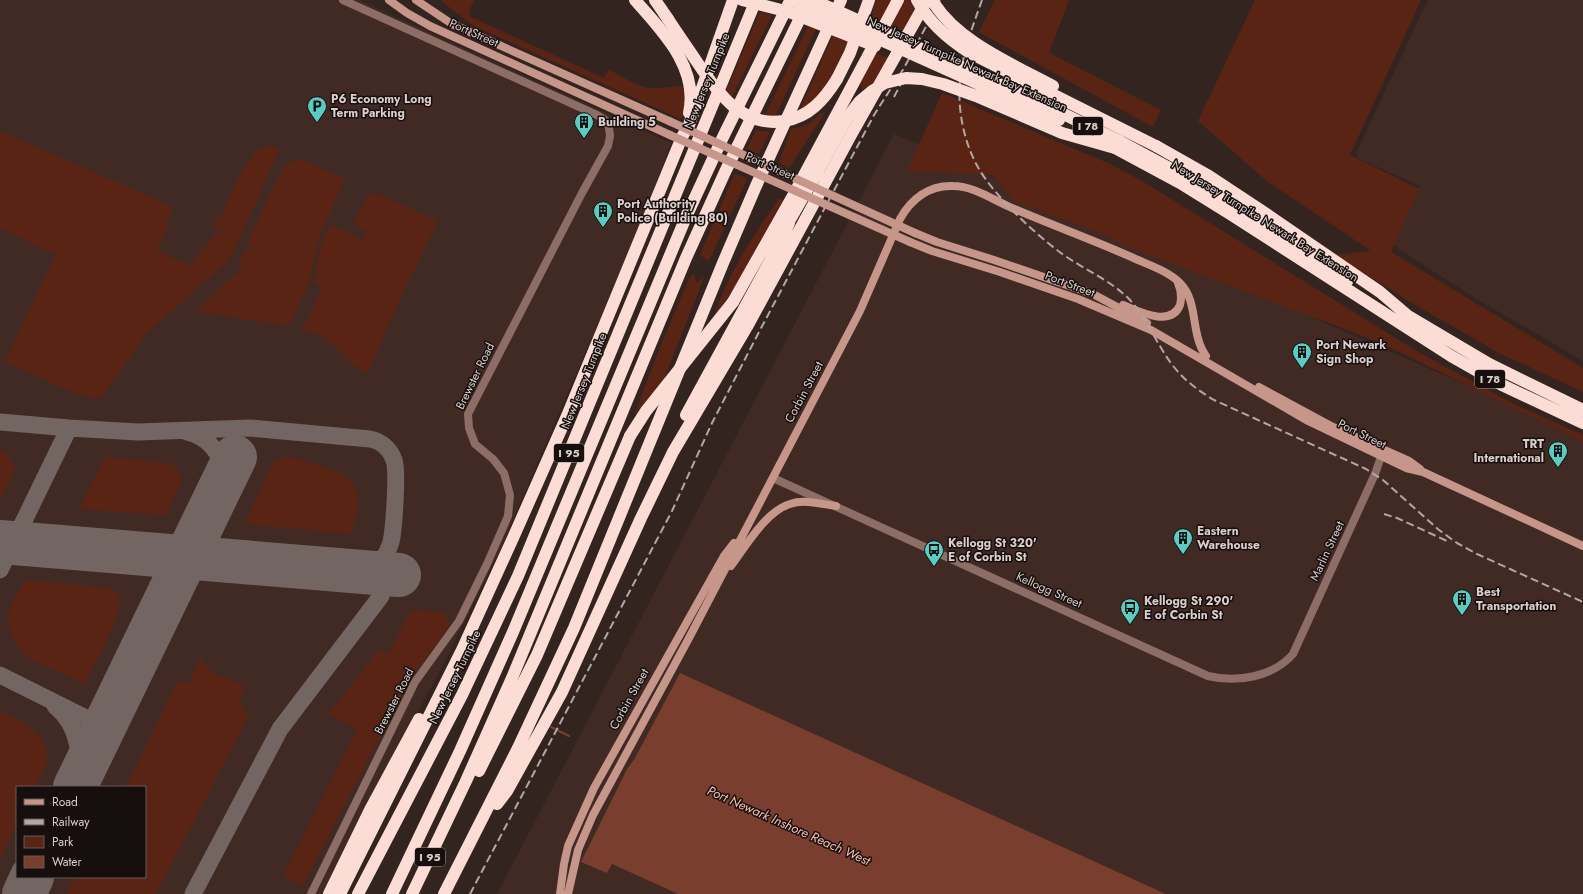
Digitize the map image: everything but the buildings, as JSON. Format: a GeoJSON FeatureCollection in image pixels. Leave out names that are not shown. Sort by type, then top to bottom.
{"type":"FeatureCollection","features":[{"type":"Feature","properties":{"kind":"highway"},"geometry":{"type":"LineString","coordinates":[[340,894],[462,650],[510,545],[552,450],[682,137],[691,102],[688,76],[682,62],[670,43],[635,0]]}},
{"type":"Feature","properties":{"kind":"highway"},"geometry":{"type":"LineString","coordinates":[[655,0],[722,96],[738,111],[754,119],[773,122],[800,116],[816,106],[825,96],[837,79],[850,52],[869,0]]}},
{"type":"Feature","properties":{"kind":"highway"},"geometry":{"type":"LineString","coordinates":[[682,137],[689,126],[733,0]]}},
{"type":"Feature","properties":{"kind":"highway"},"geometry":{"type":"LineString","coordinates":[[742,0],[771,6],[798,15],[956,80],[999,93]]}},
{"type":"Feature","properties":{"kind":"highway","name":"New Jersey Turnpike"},"geometry":{"type":"LineString","coordinates":[[358,894],[456,708],[518,576],[756,0]]}},
{"type":"Feature","properties":{"kind":"highway","name":"New Jersey Turnpike Newark Bay Extension"},"geometry":{"type":"LineString","coordinates":[[791,0],[999,93],[1115,148],[1180,183],[1345,283],[1490,364],[1583,410]]}},
{"type":"Feature","properties":{"kind":"highway","name":"I 95"},"geometry":{"type":"LineString","coordinates":[[392,894],[460,752],[508,645],[680,230],[723,137],[791,0]]}},
{"type":"Feature","properties":{"kind":"highway","name":"I 95"},"geometry":{"type":"LineString","coordinates":[[412,894],[512,678],[689,252],[725,172],[809,0]]}},
{"type":"Feature","properties":{"kind":"highway","name":"New Jersey Turnpike Newark Bay Extension"},"geometry":{"type":"LineString","coordinates":[[813,0],[1041,103],[1121,142],[1201,185],[1451,356],[1496,382],[1583,423]]}},
{"type":"Feature","properties":{"kind":"highway","name":"I 95"},"geometry":{"type":"LineString","coordinates":[[444,894],[481,824],[518,748],[579,616],[723,263],[756,186],[841,0]]}},
{"type":"Feature","properties":{"kind":"highway"},"geometry":{"type":"LineString","coordinates":[[733,302],[794,194],[898,0]]}},
{"type":"Feature","properties":{"kind":"highway"},"geometry":{"type":"LineString","coordinates":[[917,0],[928,18],[938,29],[950,40],[970,53],[1156,146],[1215,180],[1380,292],[1414,321]]}},
{"type":"Feature","properties":{"kind":"highway"},"geometry":{"type":"LineString","coordinates":[[481,824],[507,791],[553,709],[641,518],[679,442],[748,325],[851,135],[927,0]]}},
{"type":"Feature","properties":{"kind":"highway"},"geometry":{"type":"LineString","coordinates":[[932,0],[944,18],[967,37],[1007,61],[1136,132],[1156,146]]}},
{"type":"Feature","properties":{"kind":"highway"},"geometry":{"type":"LineString","coordinates":[[448,819],[470,789],[526,678],[630,436],[646,411],[733,302],[748,286],[789,223],[847,118],[860,101],[878,87],[892,81],[906,78],[922,79],[943,84],[976,96],[1062,133],[1115,148]]}},
{"type":"Feature","properties":{"kind":"highway"},"geometry":{"type":"LineString","coordinates":[[641,518],[649,495],[680,427],[782,239],[789,223]]}},
{"type":"Feature","properties":{"kind":"highway"},"geometry":{"type":"LineString","coordinates":[[329,894],[386,780],[458,648],[475,621]]}},
{"type":"Feature","properties":{"kind":"main road","name":"Port Street"},"geometry":{"type":"LineString","coordinates":[[389,0],[407,13],[430,26],[910,242],[932,251],[1000,272],[1078,299],[1149,326]]}},
{"type":"Feature","properties":{"kind":"main road","name":"Port Street"},"geometry":{"type":"LineString","coordinates":[[416,0],[441,18],[453,24],[915,234],[999,261],[1093,294],[1149,326]]}},
{"type":"Feature","properties":{"kind":"main road","name":"Corbin Street"},"geometry":{"type":"LineString","coordinates":[[568,894],[578,850],[593,815],[718,583],[860,311],[878,266],[900,219],[910,204],[929,190],[953,186],[965,187],[1010,208],[1110,248],[1174,278]]}},
{"type":"Feature","properties":{"kind":"main road"},"geometry":{"type":"LineString","coordinates":[[1093,294],[1147,314],[1166,316],[1176,311],[1181,301],[1180,290],[1174,278]]}},
{"type":"Feature","properties":{"kind":"main road"},"geometry":{"type":"LineString","coordinates":[[1174,278],[1182,284],[1190,300],[1198,341],[1206,356]]}},
{"type":"Feature","properties":{"kind":"main road"},"geometry":{"type":"LineString","coordinates":[[1149,326],[1177,338],[1233,375]]}},
{"type":"Feature","properties":{"kind":"main road"},"geometry":{"type":"LineString","coordinates":[[1149,326],[1233,375]]}},
{"type":"Feature","properties":{"kind":"main road","name":"Port Street"},"geometry":{"type":"LineString","coordinates":[[1233,375],[1383,453],[1409,461],[1423,472],[1583,546]]}},
{"type":"Feature","properties":{"kind":"main road"},"geometry":{"type":"LineString","coordinates":[[718,583],[775,511],[790,504],[808,502],[836,506]]}},
{"type":"Feature","properties":{"kind":"main road","name":"Corbin Street"},"geometry":{"type":"LineString","coordinates":[[560,894],[568,846],[594,788],[724,556],[746,527]]}},
{"type":"Feature","properties":{"kind":"street","name":"Brewster Road"},"geometry":{"type":"LineString","coordinates":[[312,894],[415,682],[459,621],[504,530],[510,508],[510,494],[506,480],[499,466],[475,444],[469,428],[468,414],[579,198],[604,154],[610,136],[607,124],[597,115],[343,0]]}},
{"type":"Feature","properties":{"kind":"street","name":"Marlin Street"},"geometry":{"type":"LineString","coordinates":[[1293,654],[1383,453]]}},
{"type":"Feature","properties":{"kind":"street","name":"Kellogg Street"},"geometry":{"type":"LineString","coordinates":[[773,478],[1208,676],[1242,679],[1259,675],[1271,671],[1287,661],[1293,654]]}},
{"type":"Feature","properties":{"kind":"shaded area"},"geometry":{"type":"Polygon","coordinates":[[[0,0],[359,0],[671,143],[637,232],[500,550],[444,663],[338,862],[323,894],[0,894],[0,0]]]}},
{"type":"Feature","properties":{"kind":"shaded area"},"geometry":{"type":"Polygon","coordinates":[[[1428,0],[1583,0],[1583,361],[1475,298],[1393,244],[1420,186],[1357,158],[1356,153],[1428,0]]]}},
{"type":"Feature","properties":{"kind":"shaded area"},"geometry":{"type":"Polygon","coordinates":[[[894,134],[1583,436],[1583,894],[1166,894],[976,808],[635,758],[627,769],[614,795],[607,873],[612,864],[678,894],[497,894],[894,134]]]}},
{"type":"Feature","properties":{"kind":"green space"},"geometry":{"type":"Polygon","coordinates":[[[441,0],[474,0],[469,11],[471,17],[604,78],[609,70],[644,87],[685,87],[686,108],[681,119],[474,26],[441,0]]]}},
{"type":"Feature","properties":{"kind":"green space"},"geometry":{"type":"Polygon","coordinates":[[[876,0],[892,0],[882,21],[871,17],[876,0]]]}},
{"type":"Feature","properties":{"kind":"green space"},"geometry":{"type":"Polygon","coordinates":[[[904,0],[912,0],[917,10],[906,32],[891,25],[904,0]]]}},
{"type":"Feature","properties":{"kind":"green space"},"geometry":{"type":"Polygon","coordinates":[[[995,0],[1069,0],[1049,53],[1161,110],[1153,127],[979,32],[995,0]]]}},
{"type":"Feature","properties":{"kind":"green space"},"geometry":{"type":"Polygon","coordinates":[[[1255,0],[1421,0],[1350,155],[1419,189],[1391,252],[1583,368],[1583,392],[1499,353],[1417,306],[1335,255],[1371,251],[1268,182],[1198,121],[1255,0]]]}},
{"type":"Feature","properties":{"kind":"green space"},"geometry":{"type":"Polygon","coordinates":[[[760,12],[772,15],[732,97],[726,91],[760,12]]]}},
{"type":"Feature","properties":{"kind":"green space"},"geometry":{"type":"Polygon","coordinates":[[[808,26],[816,29],[775,117],[764,117],[808,26]]]}},
{"type":"Feature","properties":{"kind":"green space"},"geometry":{"type":"Polygon","coordinates":[[[833,35],[851,41],[822,93],[799,112],[833,35]]]}},
{"type":"Feature","properties":{"kind":"green space"},"geometry":{"type":"Polygon","coordinates":[[[875,53],[890,58],[879,79],[862,90],[860,83],[875,53]]]}},
{"type":"Feature","properties":{"kind":"green space"},"geometry":{"type":"Polygon","coordinates":[[[942,93],[1108,163],[1142,181],[1420,353],[1514,404],[1583,435],[1583,442],[1381,343],[1128,247],[1099,232],[1015,202],[992,175],[907,171],[942,93]]]}},
{"type":"Feature","properties":{"kind":"green space"},"geometry":{"type":"Polygon","coordinates":[[[822,113],[825,113],[789,168],[779,163],[791,129],[807,125],[822,113]]]}},
{"type":"Feature","properties":{"kind":"green space"},"geometry":{"type":"Polygon","coordinates":[[[756,130],[770,132],[759,154],[747,149],[756,130]]]}},
{"type":"Feature","properties":{"kind":"green space"},"geometry":{"type":"Polygon","coordinates":[[[0,131],[169,205],[172,208],[167,224],[168,226],[157,250],[190,265],[219,229],[211,225],[221,216],[238,179],[250,160],[264,147],[280,149],[230,259],[147,333],[102,397],[92,398],[77,394],[4,362],[56,255],[0,228],[0,131]]]}},
{"type":"Feature","properties":{"kind":"green space"},"geometry":{"type":"Polygon","coordinates":[[[297,159],[305,161],[345,179],[319,237],[309,284],[289,326],[195,311],[244,267],[238,264],[246,248],[252,250],[254,247],[247,244],[280,173],[286,165],[297,159]]]}},
{"type":"Feature","properties":{"kind":"green space"},"geometry":{"type":"Polygon","coordinates":[[[735,173],[747,179],[709,261],[700,255],[735,173]]]}},
{"type":"Feature","properties":{"kind":"green space"},"geometry":{"type":"Polygon","coordinates":[[[375,193],[438,221],[397,305],[368,373],[352,364],[335,346],[320,335],[302,329],[323,288],[314,283],[322,242],[328,228],[332,225],[363,239],[366,231],[353,224],[368,196],[375,193]]]}},
{"type":"Feature","properties":{"kind":"green space"},"geometry":{"type":"Polygon","coordinates":[[[779,198],[785,201],[749,267],[714,317],[726,285],[742,255],[779,198]]]}},
{"type":"Feature","properties":{"kind":"green space"},"geometry":{"type":"Polygon","coordinates":[[[694,273],[696,283],[703,277],[702,283],[662,384],[634,415],[689,278],[694,273]]]}},
{"type":"Feature","properties":{"kind":"green space"},"geometry":{"type":"Polygon","coordinates":[[[0,451],[6,453],[15,467],[11,479],[0,500],[0,451]]]}},
{"type":"Feature","properties":{"kind":"green space"},"geometry":{"type":"Polygon","coordinates":[[[105,457],[167,463],[177,468],[182,479],[166,515],[79,509],[105,457]]]}},
{"type":"Feature","properties":{"kind":"green space"},"geometry":{"type":"Polygon","coordinates":[[[283,457],[296,458],[340,473],[355,484],[359,504],[352,534],[245,524],[273,462],[283,457]]]}},
{"type":"Feature","properties":{"kind":"green space"},"geometry":{"type":"Polygon","coordinates":[[[26,580],[111,588],[120,597],[116,619],[85,684],[29,658],[15,643],[8,623],[10,609],[19,590],[26,580]]]}},
{"type":"Feature","properties":{"kind":"green space"},"geometry":{"type":"Polygon","coordinates":[[[411,610],[444,612],[448,622],[451,624],[410,679],[302,887],[283,876],[357,729],[328,715],[379,649],[389,654],[411,610]]]}},
{"type":"Feature","properties":{"kind":"green space"},"geometry":{"type":"Polygon","coordinates":[[[200,657],[213,673],[244,685],[240,703],[249,715],[156,894],[67,894],[75,878],[146,878],[146,786],[126,786],[178,680],[189,684],[200,657]]]}},
{"type":"Feature","properties":{"kind":"green space"},"geometry":{"type":"Polygon","coordinates":[[[0,711],[25,724],[40,736],[45,744],[47,762],[36,786],[16,786],[16,826],[0,859],[0,711]]]}},
{"type":"Feature","properties":{"kind":"water","name":"Port Newark Inshore Reach West"},"geometry":{"type":"Polygon","coordinates":[[[680,673],[1166,894],[678,894],[612,864],[607,873],[581,862],[627,769],[635,758],[680,673]]]}},
{"type":"Feature","properties":{"kind":"waterway"},"geometry":{"type":"LineString","coordinates":[[551,727],[569,736]]}},
{"type":"Feature","properties":{"kind":"taxiway"},"geometry":{"type":"LineString","coordinates":[[0,422],[138,432],[250,428],[370,439],[378,442],[385,446],[390,452],[395,466],[395,500],[391,542],[385,556],[375,566],[363,570],[344,570]]}},
{"type":"Feature","properties":{"kind":"taxiway"},"geometry":{"type":"LineString","coordinates":[[0,570],[69,428]]}},
{"type":"Feature","properties":{"kind":"taxiway"},"geometry":{"type":"LineString","coordinates":[[187,432],[199,436],[214,448],[220,460],[222,473],[217,494]]}},
{"type":"Feature","properties":{"kind":"taxiway"},"geometry":{"type":"LineString","coordinates":[[193,894],[280,729],[381,596],[382,588],[380,579],[371,572]]}},
{"type":"Feature","properties":{"kind":"taxiway"},"geometry":{"type":"LineString","coordinates":[[0,675],[104,727]]}},
{"type":"Feature","properties":{"kind":"taxiway"},"geometry":{"type":"LineString","coordinates":[[55,706],[69,722],[77,743],[79,765],[74,786]]}},
{"type":"Feature","properties":{"kind":"runway"},"geometry":{"type":"LineString","coordinates":[[75,786],[235,457]]}},
{"type":"Feature","properties":{"kind":"runway"},"geometry":{"type":"LineString","coordinates":[[0,542],[399,575]]}},
{"type":"Feature","properties":{"kind":"runway"},"geometry":{"type":"LineString","coordinates":[[24,894],[32,878]]}},
{"type":"Feature","properties":{"kind":"railway"},"geometry":{"type":"LineString","coordinates":[[470,894],[672,511],[712,423],[759,332],[874,115],[904,68],[940,0]]}},
{"type":"Feature","properties":{"kind":"railway"},"geometry":{"type":"LineString","coordinates":[[982,0],[964,54],[959,97],[960,110],[965,135],[973,158],[986,179],[1004,201],[1057,250],[1112,285],[1129,299],[1142,315],[1162,350],[1174,367],[1203,393],[1214,400],[1366,469],[1383,480],[1439,530],[1457,543],[1477,554],[1583,602]]}},
{"type":"Feature","properties":{"kind":"railway"},"geometry":{"type":"LineString","coordinates":[[894,97],[906,74]]}},
{"type":"Feature","properties":{"kind":"railway"},"geometry":{"type":"LineString","coordinates":[[1384,514],[1397,518],[1447,541]]}},
{"type":"Feature","properties":{"kind":"place","name":"P6 Economy Long Term Parking"},"geometry":{"type":"Point","coordinates":[317,123]}},
{"type":"Feature","properties":{"kind":"place","name":"Building 5"},"geometry":{"type":"Point","coordinates":[584,139]}},
{"type":"Feature","properties":{"kind":"place","name":"Port Authority Police (Building 80)"},"geometry":{"type":"Point","coordinates":[603,228]}},
{"type":"Feature","properties":{"kind":"place","name":"Port Newark Sign Shop"},"geometry":{"type":"Point","coordinates":[1302,369]}},
{"type":"Feature","properties":{"kind":"place","name":"TRT International"},"geometry":{"type":"Point","coordinates":[1558,468]}},
{"type":"Feature","properties":{"kind":"place","name":"Eastern Warehouse"},"geometry":{"type":"Point","coordinates":[1183,555]}},
{"type":"Feature","properties":{"kind":"place","name":"Kellogg St 320' E of Corbin St"},"geometry":{"type":"Point","coordinates":[934,567]}},
{"type":"Feature","properties":{"kind":"place","name":"Best Transportation"},"geometry":{"type":"Point","coordinates":[1462,616]}},
{"type":"Feature","properties":{"kind":"place","name":"Kellogg St 290' E of Corbin St"},"geometry":{"type":"Point","coordinates":[1130,625]}}]}
